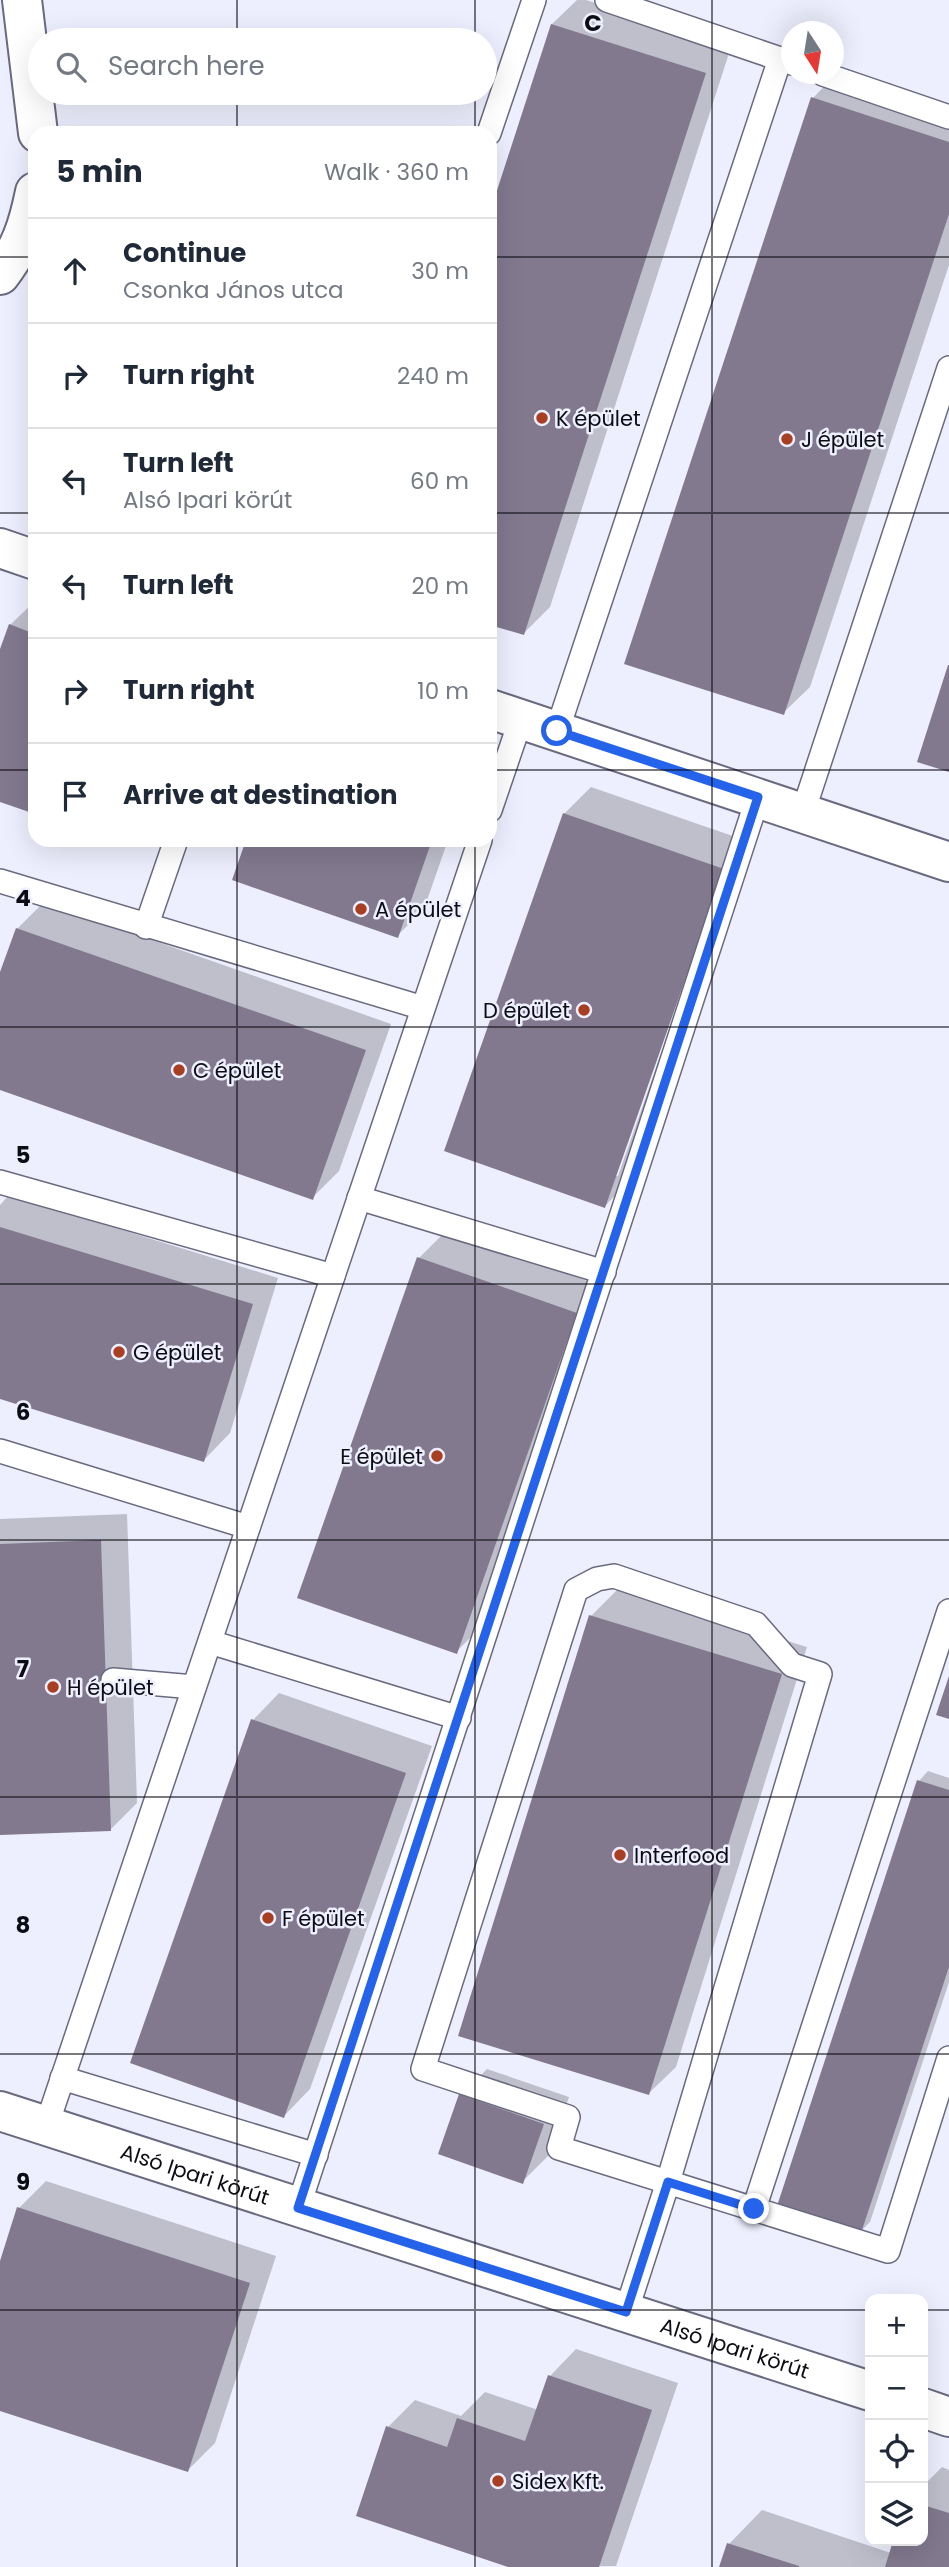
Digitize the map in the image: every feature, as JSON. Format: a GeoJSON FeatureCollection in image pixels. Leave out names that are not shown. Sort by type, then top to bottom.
{"type":"FeatureCollection","features":[{"type":"Feature","properties":{"kind":"street"},"geometry":{"type":"LineString","coordinates":[[22,0],[28,50]]}},
{"type":"Feature","properties":{"kind":"street"},"geometry":{"type":"LineString","coordinates":[[35,105],[37,126]]}},
{"type":"Feature","properties":{"kind":"street"},"geometry":{"type":"LineString","coordinates":[[0,275],[12,259],[28,225]]}},
{"type":"Feature","properties":{"kind":"street"},"geometry":{"type":"LineString","coordinates":[[0,548],[28,558]]}},
{"type":"Feature","properties":{"kind":"street"},"geometry":{"type":"LineString","coordinates":[[505,714],[949,862]]}},
{"type":"Feature","properties":{"kind":"street","name":"Alsó Ipari körút"},"geometry":{"type":"LineString","coordinates":[[0,2111],[865,2389]]}},
{"type":"Feature","properties":{"kind":"street"},"geometry":{"type":"LineString","coordinates":[[928,2410],[949,2417]]}},
{"type":"Feature","properties":{"kind":"lane"},"geometry":{"type":"LineString","coordinates":[[491,126],[534,0]]}},
{"type":"Feature","properties":{"kind":"lane"},"geometry":{"type":"LineString","coordinates":[[607,0],[781,59]]}},
{"type":"Feature","properties":{"kind":"lane"},"geometry":{"type":"LineString","coordinates":[[557,731],[781,76]]}},
{"type":"Feature","properties":{"kind":"lane"},"geometry":{"type":"LineString","coordinates":[[844,81],[949,117]]}},
{"type":"Feature","properties":{"kind":"lane"},"geometry":{"type":"LineString","coordinates":[[803,812],[949,368]]}},
{"type":"Feature","properties":{"kind":"lane"},"geometry":{"type":"LineString","coordinates":[[497,765],[505,714]]}},
{"type":"Feature","properties":{"kind":"lane"},"geometry":{"type":"LineString","coordinates":[[298,2208],[758,797]]}},
{"type":"Feature","properties":{"kind":"lane"},"geometry":{"type":"LineString","coordinates":[[146,927],[174,847]]}},
{"type":"Feature","properties":{"kind":"lane"},"geometry":{"type":"LineString","coordinates":[[46,2127],[478,847]]}},
{"type":"Feature","properties":{"kind":"lane"},"geometry":{"type":"LineString","coordinates":[[0,881],[146,927],[424,1008]]}},
{"type":"Feature","properties":{"kind":"lane"},"geometry":{"type":"LineString","coordinates":[[0,1182],[333,1276]]}},
{"type":"Feature","properties":{"kind":"lane"},"geometry":{"type":"LineString","coordinates":[[359,1198],[604,1272]]}},
{"type":"Feature","properties":{"kind":"lane"},"geometry":{"type":"LineString","coordinates":[[0,1451],[248,1527]]}},
{"type":"Feature","properties":{"kind":"lane"},"geometry":{"type":"LineString","coordinates":[[626,2312],[668,2182],[820,1674],[792,1665],[756,1624],[614,1576],[597,1579],[576,1590],[424,2069],[568,2117],[559,2148],[668,2182],[888,2251],[949,2058]]}},
{"type":"Feature","properties":{"kind":"lane"},"geometry":{"type":"LineString","coordinates":[[754,2209],[949,1611]]}},
{"type":"Feature","properties":{"kind":"lane"},"geometry":{"type":"LineString","coordinates":[[210,1642],[459,1718]]}},
{"type":"Feature","properties":{"kind":"lane"},"geometry":{"type":"LineString","coordinates":[[113,1679],[194,1687]]}},
{"type":"Feature","properties":{"kind":"lane"},"geometry":{"type":"LineString","coordinates":[[62,2078],[316,2155]]}},
{"type":"Feature","properties":{"kind":"building","name":"K épület"},"geometry":{"type":"Polygon","coordinates":[[[551,24],[706,73],[524,635],[497,627],[497,190],[551,24]]]}},
{"type":"Feature","properties":{"kind":"building","name":"J épület"},"geometry":{"type":"Polygon","coordinates":[[[811,97],[949,142],[949,214],[784,715],[624,664],[811,97]]]}},
{"type":"Feature","properties":{"kind":"building"},"geometry":{"type":"Polygon","coordinates":[[[9,624],[28,631],[28,812],[0,802],[0,649],[9,624]]]}},
{"type":"Feature","properties":{"kind":"building"},"geometry":{"type":"Polygon","coordinates":[[[949,665],[949,772],[917,762],[949,665]]]}},
{"type":"Feature","properties":{"kind":"building","name":"D épület"},"geometry":{"type":"Polygon","coordinates":[[[563,813],[724,869],[605,1208],[444,1151],[563,813]]]}},
{"type":"Feature","properties":{"kind":"building","name":"A épület"},"geometry":{"type":"Polygon","coordinates":[[[244,847],[430,847],[398,938],[232,880],[244,847]]]}},
{"type":"Feature","properties":{"kind":"building","name":"C épület"},"geometry":{"type":"Polygon","coordinates":[[[16,928],[366,1050],[313,1200],[0,1090],[0,972],[16,928]]]}},
{"type":"Feature","properties":{"kind":"building","name":"G épület"},"geometry":{"type":"Polygon","coordinates":[[[0,1227],[253,1304],[204,1462],[0,1399],[0,1227]]]}},
{"type":"Feature","properties":{"kind":"building","name":"E épület"},"geometry":{"type":"Polygon","coordinates":[[[417,1257],[577,1313],[457,1654],[297,1598],[417,1257]]]}},
{"type":"Feature","properties":{"kind":"building","name":"H épület"},"geometry":{"type":"Polygon","coordinates":[[[101,1540],[111,1831],[0,1835],[0,1544],[101,1540]]]}},
{"type":"Feature","properties":{"kind":"building","name":"Interfood"},"geometry":{"type":"Polygon","coordinates":[[[589,1615],[782,1674],[649,2095],[458,2036],[589,1615]]]}},
{"type":"Feature","properties":{"kind":"building"},"geometry":{"type":"Polygon","coordinates":[[[949,1676],[949,1719],[936,1715],[949,1676]]]}},
{"type":"Feature","properties":{"kind":"building","name":"F épület"},"geometry":{"type":"Polygon","coordinates":[[[251,1719],[406,1773],[284,2118],[130,2063],[251,1719]]]}},
{"type":"Feature","properties":{"kind":"building"},"geometry":{"type":"Polygon","coordinates":[[[917,1780],[949,1790],[949,1967],[861,2233],[777,2206],[917,1780]]]}},
{"type":"Feature","properties":{"kind":"building"},"geometry":{"type":"Polygon","coordinates":[[[459,2094],[544,2124],[523,2184],[438,2154],[459,2094]]]}},
{"type":"Feature","properties":{"kind":"building"},"geometry":{"type":"Polygon","coordinates":[[[17,2207],[250,2283],[188,2472],[0,2411],[0,2261],[17,2207]]]}},
{"type":"Feature","properties":{"kind":"building","name":"Sidex Kft."},"geometry":{"type":"Polygon","coordinates":[[[548,2375],[652,2410],[599,2567],[508,2567],[356,2516],[386,2426],[447,2447],[457,2418],[525,2441],[548,2375]]]}},
{"type":"Feature","properties":{"kind":"building"},"geometry":{"type":"Polygon","coordinates":[[[928,2507],[949,2513],[949,2567],[885,2567],[891,2546],[928,2546],[928,2507]]]}},
{"type":"Feature","properties":{"kind":"building"},"geometry":{"type":"Polygon","coordinates":[[[727,2543],[799,2566],[799,2567],[719,2567],[727,2543]]]}},
{"type":"Feature","properties":{"kind":"place","name":"K épület"},"geometry":{"type":"Point","coordinates":[542,418]}},
{"type":"Feature","properties":{"kind":"place","name":"J épület"},"geometry":{"type":"Point","coordinates":[787,439]}},
{"type":"Feature","properties":{"kind":"place","name":"A épület"},"geometry":{"type":"Point","coordinates":[361,909]}},
{"type":"Feature","properties":{"kind":"place","name":"D épület"},"geometry":{"type":"Point","coordinates":[584,1010]}},
{"type":"Feature","properties":{"kind":"place","name":"C épület"},"geometry":{"type":"Point","coordinates":[179,1070]}},
{"type":"Feature","properties":{"kind":"place","name":"G épület"},"geometry":{"type":"Point","coordinates":[119,1352]}},
{"type":"Feature","properties":{"kind":"place","name":"E épület"},"geometry":{"type":"Point","coordinates":[437,1456]}},
{"type":"Feature","properties":{"kind":"place","name":"H épület"},"geometry":{"type":"Point","coordinates":[53,1687]}},
{"type":"Feature","properties":{"kind":"place","name":"Interfood"},"geometry":{"type":"Point","coordinates":[620,1855]}},
{"type":"Feature","properties":{"kind":"place","name":"F épület"},"geometry":{"type":"Point","coordinates":[268,1918]}},
{"type":"Feature","properties":{"kind":"place","name":"Sidex Kft."},"geometry":{"type":"Point","coordinates":[498,2481]}},
{"type":"Feature","properties":{"kind":"route"},"geometry":{"type":"LineString","coordinates":[[557,731],[758,797],[298,2208],[626,2312],[668,2182],[754,2209]]}}]}
